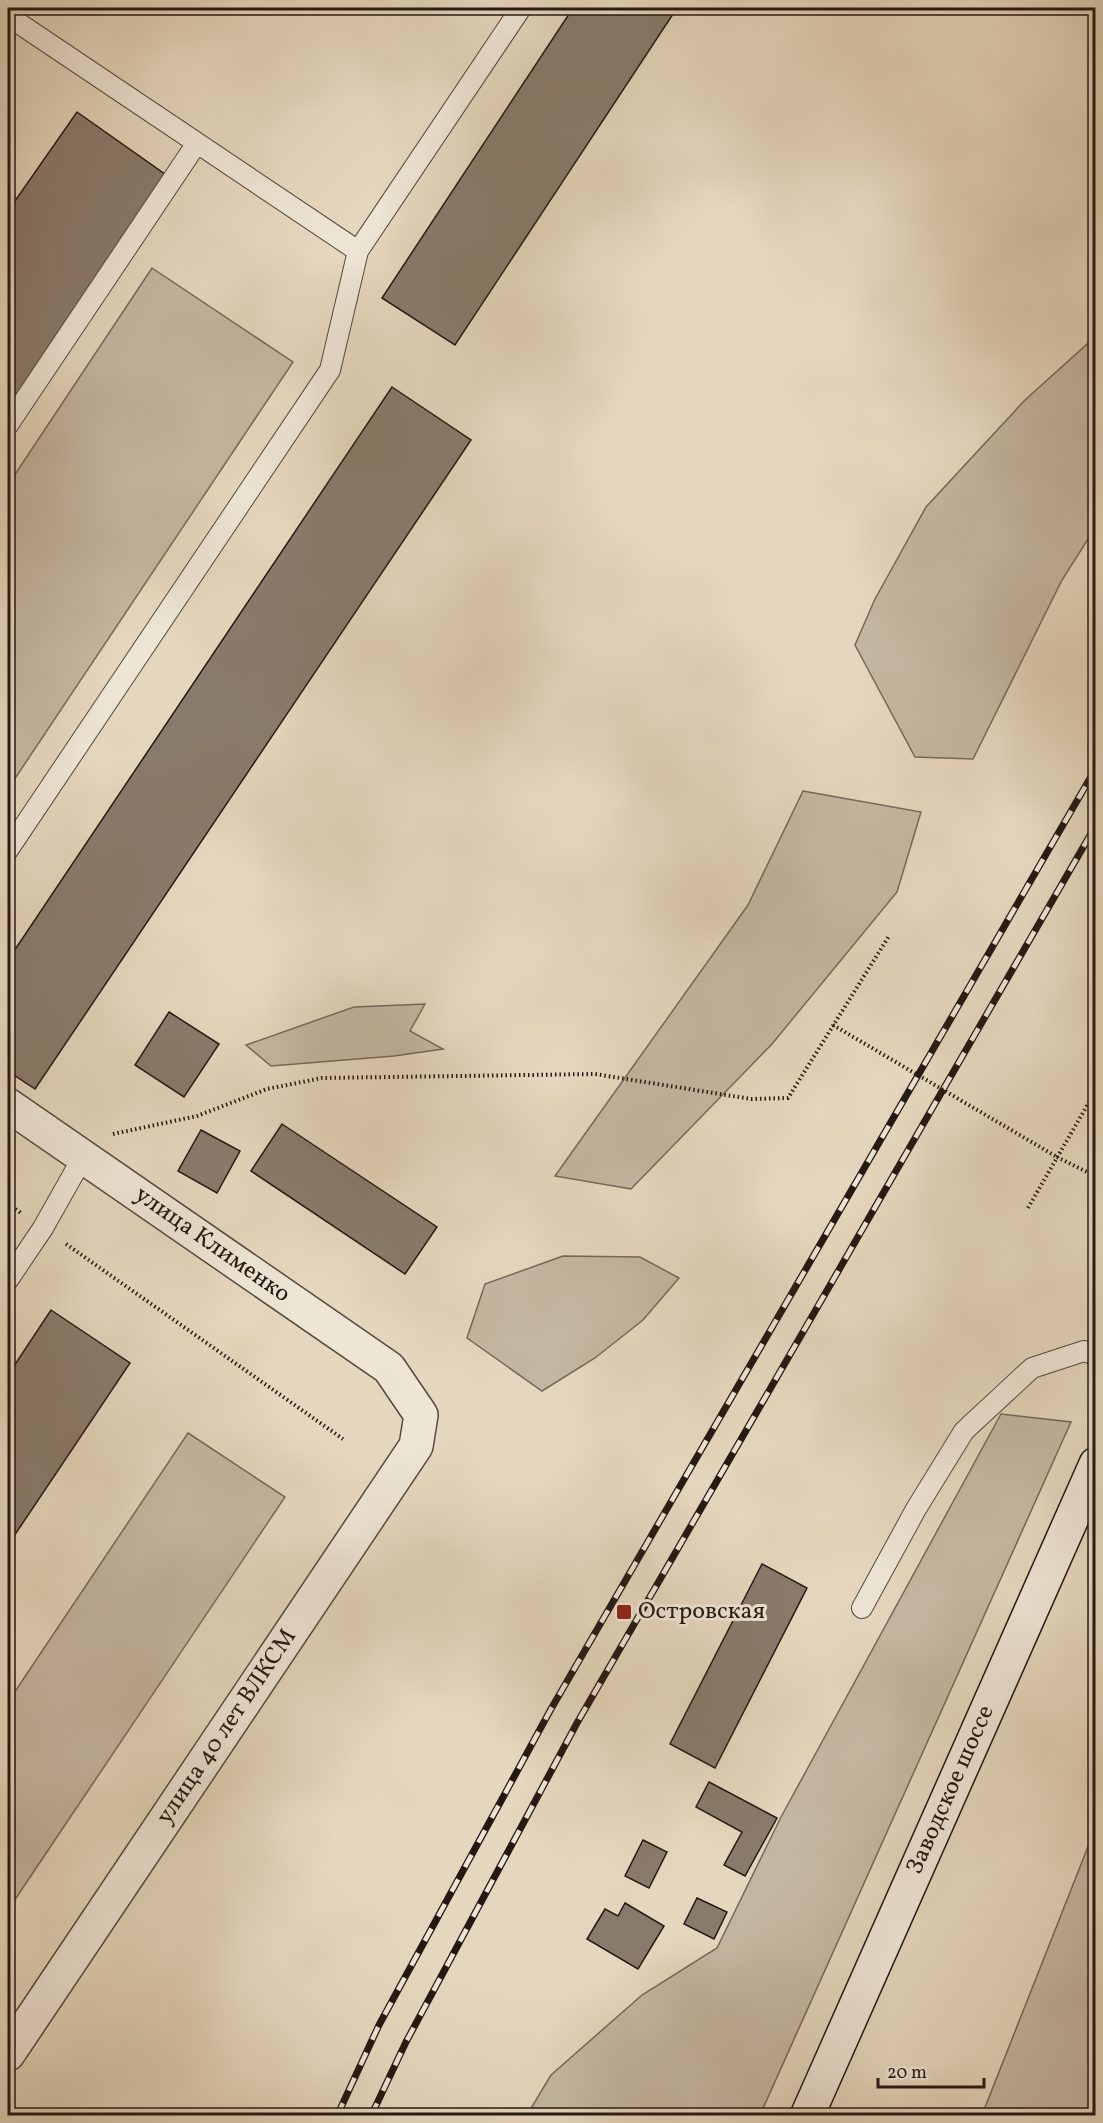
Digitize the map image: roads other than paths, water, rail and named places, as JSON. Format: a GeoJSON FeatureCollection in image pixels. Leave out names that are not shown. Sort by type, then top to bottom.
{"type":"FeatureCollection","features":[{"type":"Feature","properties":{"kind":"street","name":"улица Клименко"},"geometry":{"type":"LineString","coordinates":[[8,1105],[389,1368],[408,1394]]}},
{"type":"Feature","properties":{"kind":"street","name":"улица 40 лет ВЛКСМ"},"geometry":{"type":"LineString","coordinates":[[8,2054],[416,1446],[421,1416],[408,1394]]}},
{"type":"Feature","properties":{"kind":"street","name":"Заводское шоссе"},"geometry":{"type":"LineString","coordinates":[[807,2115],[1095,1464]]}},
{"type":"Feature","properties":{"kind":"lane"},"geometry":{"type":"LineString","coordinates":[[8,850],[330,370],[358,251],[521,8]]}},
{"type":"Feature","properties":{"kind":"lane"},"geometry":{"type":"LineString","coordinates":[[8,16],[358,251]]}},
{"type":"Feature","properties":{"kind":"lane"},"geometry":{"type":"LineString","coordinates":[[8,425],[197,143]]}},
{"type":"Feature","properties":{"kind":"lane"},"geometry":{"type":"LineString","coordinates":[[8,1280],[43,1228],[83,1156]]}},
{"type":"Feature","properties":{"kind":"lane"},"geometry":{"type":"LineString","coordinates":[[862,1608],[916,1509],[964,1431],[1032,1368],[1084,1351],[1095,1355]]}},
{"type":"Feature","properties":{"kind":"railway"},"geometry":{"type":"LineString","coordinates":[[337,2116],[379,2025],[551,1709],[1096,768]]}},
{"type":"Feature","properties":{"kind":"railway"},"geometry":{"type":"LineString","coordinates":[[371,2116],[406,2042],[577,1723],[1096,825]]}},
{"type":"Feature","properties":{"kind":"place","name":"Островская"},"geometry":{"type":"Point","coordinates":[624,1612]}}]}
